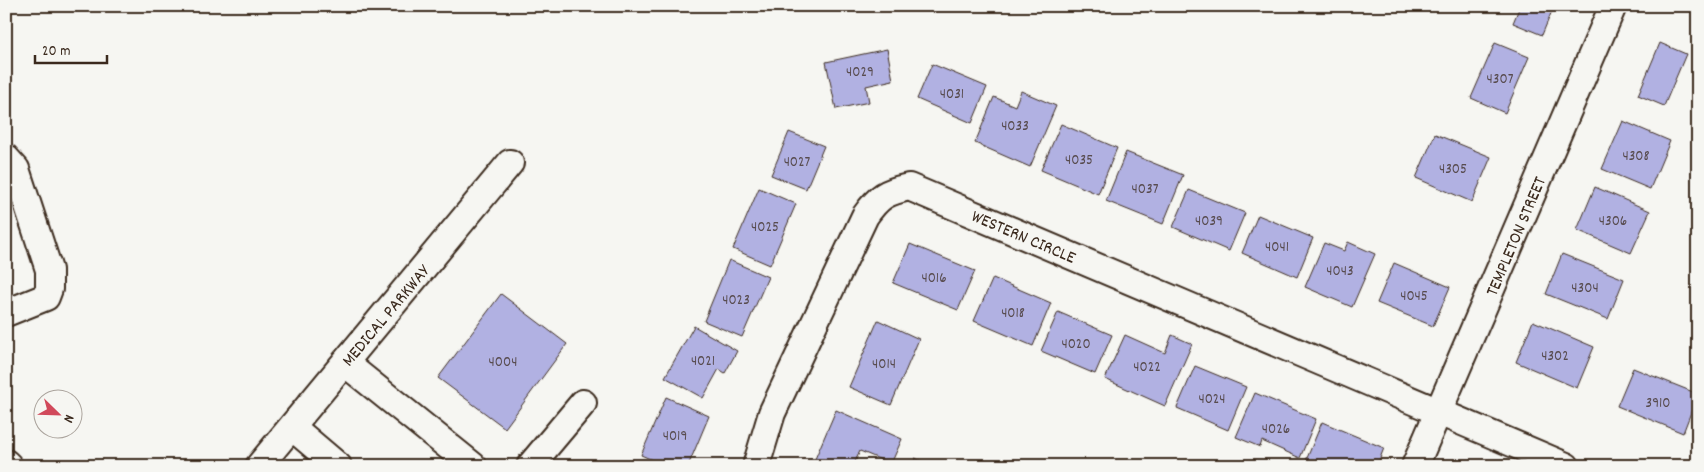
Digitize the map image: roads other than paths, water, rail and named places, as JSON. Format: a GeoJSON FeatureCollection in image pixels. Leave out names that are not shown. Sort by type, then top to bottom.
{"type":"FeatureCollection","features":[{"type":"Feature","properties":{"kind":"street","name":"TEMPLETON STREET"},"geometry":{"type":"LineString","coordinates":[[1415,466],[1440,412],[1614,6]]}},
{"type":"Feature","properties":{"kind":"street"},"geometry":{"type":"LineString","coordinates":[[6,158],[16,169],[49,270],[49,289],[46,297],[6,313]]}},
{"type":"Feature","properties":{"kind":"street","name":"MEDICAL PARKWAY"},"geometry":{"type":"LineString","coordinates":[[259,466],[510,163]]}},
{"type":"Feature","properties":{"kind":"street","name":"WESTERN CIRCLE"},"geometry":{"type":"LineString","coordinates":[[756,466],[772,413],[865,216],[876,201],[889,192],[909,188],[1566,466]]}},
{"type":"Feature","properties":{"kind":"street"},"geometry":{"type":"LineString","coordinates":[[345,363],[473,466]]}},
{"type":"Feature","properties":{"kind":"street"},"geometry":{"type":"LineString","coordinates":[[530,466],[583,403]]}},
{"type":"Feature","properties":{"kind":"street"},"geometry":{"type":"LineString","coordinates":[[292,426],[338,466]]}}]}
